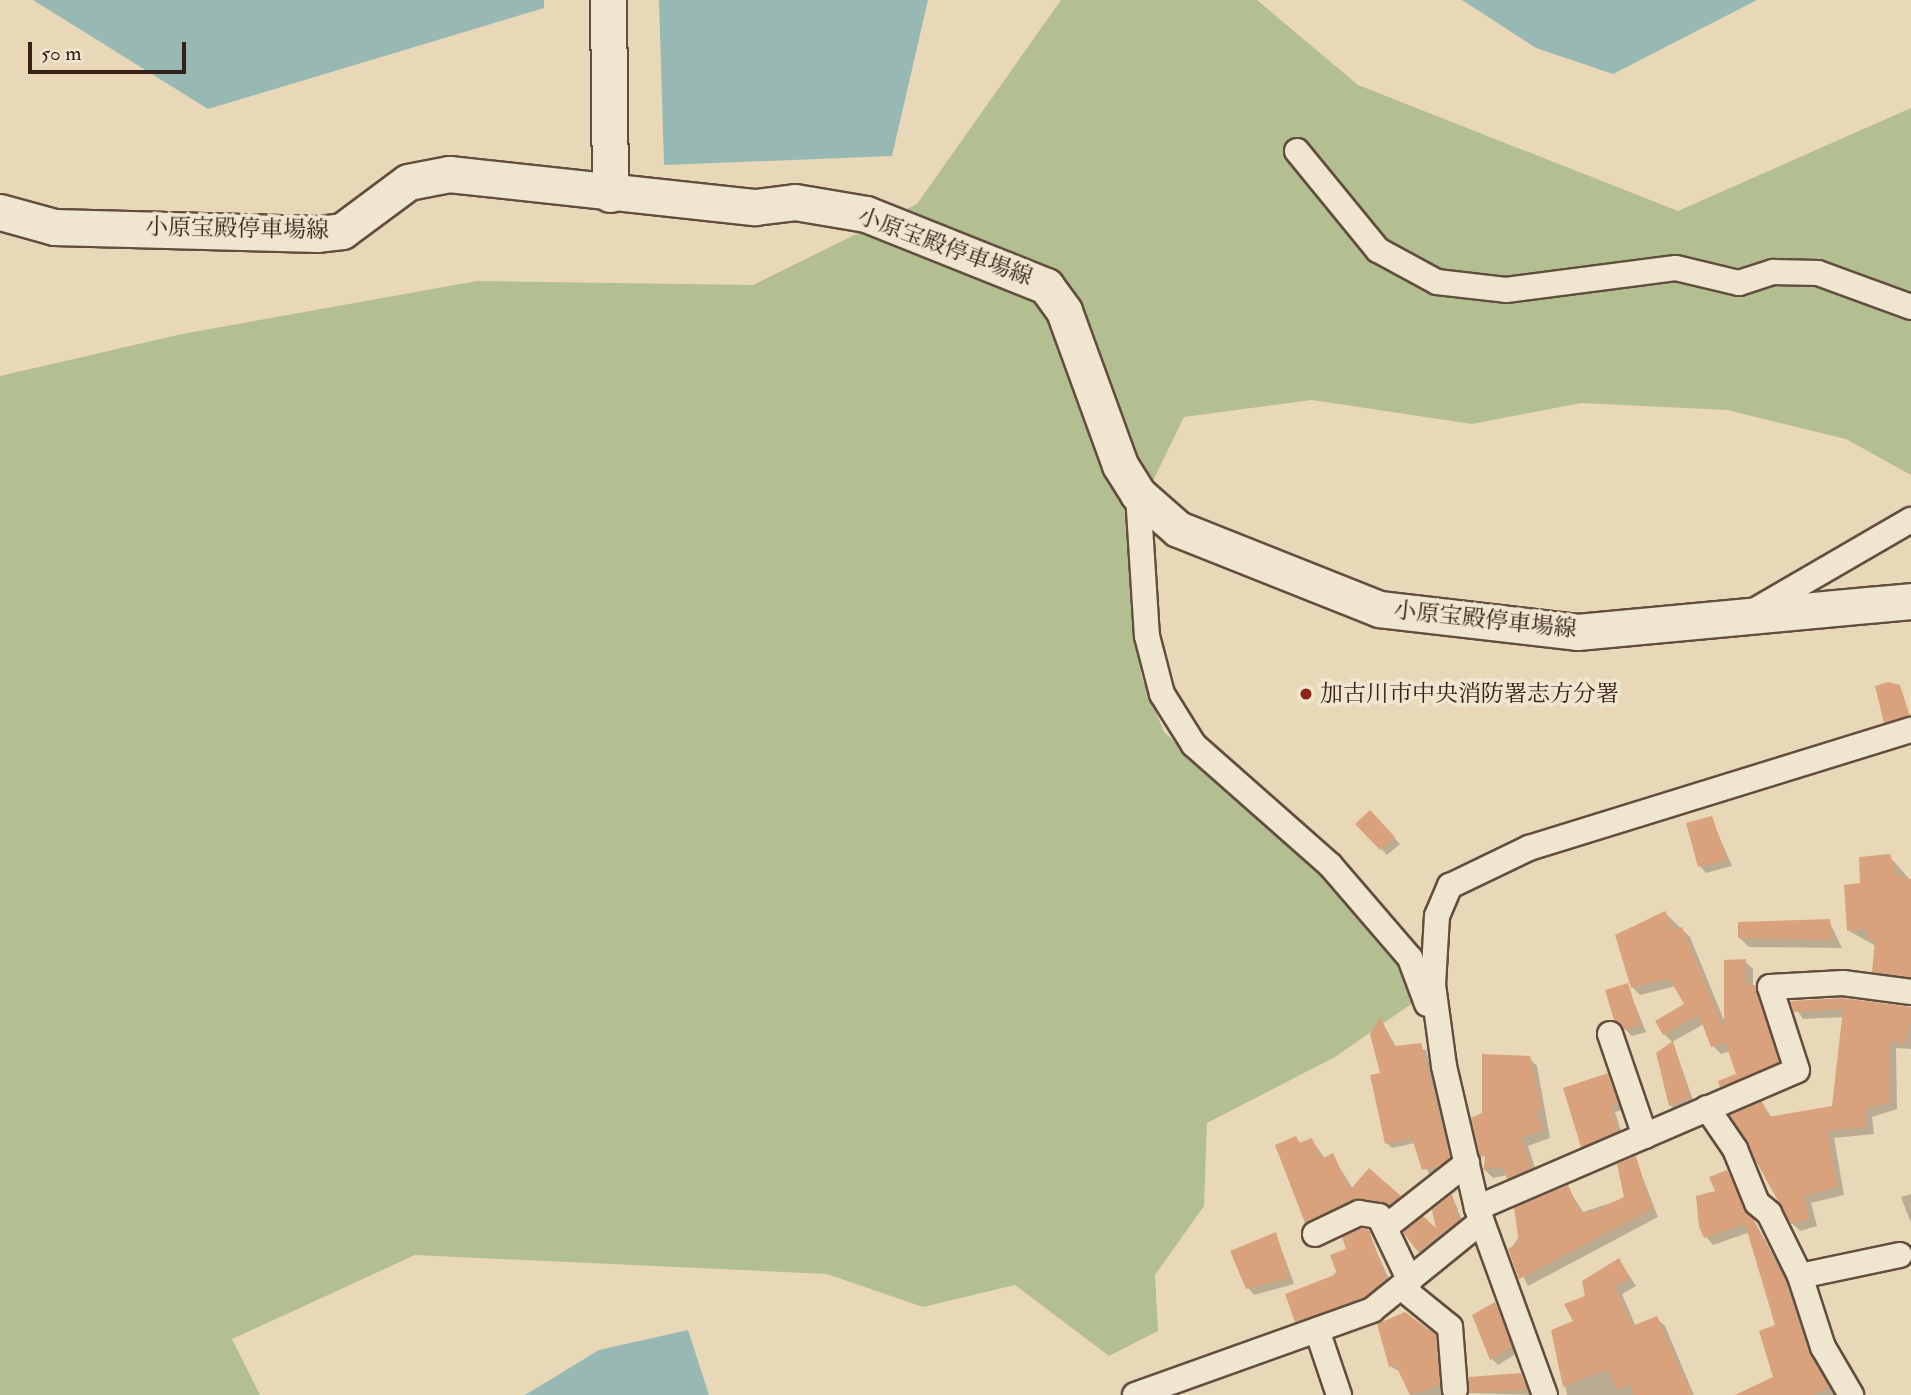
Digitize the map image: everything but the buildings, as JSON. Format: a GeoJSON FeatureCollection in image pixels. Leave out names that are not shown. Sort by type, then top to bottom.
{"type":"FeatureCollection","features":[{"type":"Feature","properties":{"kind":"main road"},"geometry":{"type":"LineString","coordinates":[[608,0],[610,194]]}},
{"type":"Feature","properties":{"kind":"main road","name":"小原宝殿停車場線"},"geometry":{"type":"LineString","coordinates":[[0,212],[54,227],[318,234],[342,231],[408,183],[449,174],[610,194],[755,207],[795,202],[866,214],[1046,286],[1065,311],[1120,465],[1138,494],[1178,529],[1379,609],[1577,632],[1911,601]]}},
{"type":"Feature","properties":{"kind":"street"},"geometry":{"type":"LineString","coordinates":[[1297,151],[1378,250],[1437,282],[1530,288],[1676,268],[1740,283],[1773,272],[1818,273],[1911,307]]}},
{"type":"Feature","properties":{"kind":"street"},"geometry":{"type":"LineString","coordinates":[[1138,494],[1147,636],[1162,694],[1194,746],[1331,865],[1410,958],[1441,1042]]}},
{"type":"Feature","properties":{"kind":"street"},"geometry":{"type":"LineString","coordinates":[[1746,616],[1911,520]]}},
{"type":"Feature","properties":{"kind":"street"},"geometry":{"type":"LineString","coordinates":[[1545,1395],[1480,1215],[1441,1042],[1433,985],[1437,916],[1450,886],[1529,848],[1911,730]]}},
{"type":"Feature","properties":{"kind":"street"},"geometry":{"type":"LineString","coordinates":[[1135,1395],[1371,1310],[1406,1284],[1480,1215],[1645,1136],[1797,1070],[1770,987],[1843,982],[1911,992]]}},
{"type":"Feature","properties":{"kind":"street"},"geometry":{"type":"LineString","coordinates":[[1610,1034],[1645,1136]]}},
{"type":"Feature","properties":{"kind":"street"},"geometry":{"type":"LineString","coordinates":[[1707,1108],[1800,1276],[1823,1347],[1851,1395]]}},
{"type":"Feature","properties":{"kind":"street"},"geometry":{"type":"LineString","coordinates":[[1387,1226],[1468,1163]]}},
{"type":"Feature","properties":{"kind":"street"},"geometry":{"type":"LineString","coordinates":[[1314,1234],[1359,1213],[1379,1216],[1387,1226],[1406,1284],[1450,1327],[1455,1390]]}},
{"type":"Feature","properties":{"kind":"street"},"geometry":{"type":"LineString","coordinates":[[1800,1276],[1900,1255]]}},
{"type":"Feature","properties":{"kind":"street"},"geometry":{"type":"LineString","coordinates":[[1317,1330],[1339,1395]]}},
{"type":"Feature","properties":{"kind":"green space"},"geometry":{"type":"Polygon","coordinates":[[[1061,0],[1257,0],[1358,85],[1678,211],[1911,108],[1911,475],[1846,439],[1727,410],[1581,403],[1472,424],[1312,400],[1184,417],[1128,532],[1141,675],[1164,732],[1305,856],[1402,969],[1414,1002],[1335,1057],[1207,1123],[1204,1206],[1155,1275],[1158,1331],[1109,1356],[1015,1285],[923,1307],[827,1274],[415,1255],[232,1339],[260,1395],[0,1395],[0,376],[182,334],[477,281],[753,285],[917,204],[1061,0]]]}},
{"type":"Feature","properties":{"kind":"water"},"geometry":{"type":"Polygon","coordinates":[[[33,0],[544,0],[544,8],[208,109],[33,0]]]}},
{"type":"Feature","properties":{"kind":"water"},"geometry":{"type":"Polygon","coordinates":[[[659,0],[928,0],[892,156],[664,165],[659,0]]]}},
{"type":"Feature","properties":{"kind":"water"},"geometry":{"type":"Polygon","coordinates":[[[1462,0],[1757,0],[1613,74],[1536,48],[1462,0]]]}},
{"type":"Feature","properties":{"kind":"water"},"geometry":{"type":"Polygon","coordinates":[[[688,1330],[709,1395],[525,1395],[599,1350],[688,1330]]]}},
{"type":"Feature","properties":{"kind":"place","name":"加古川市中央消防署志方分署"},"geometry":{"type":"Point","coordinates":[1306,694]}}]}
